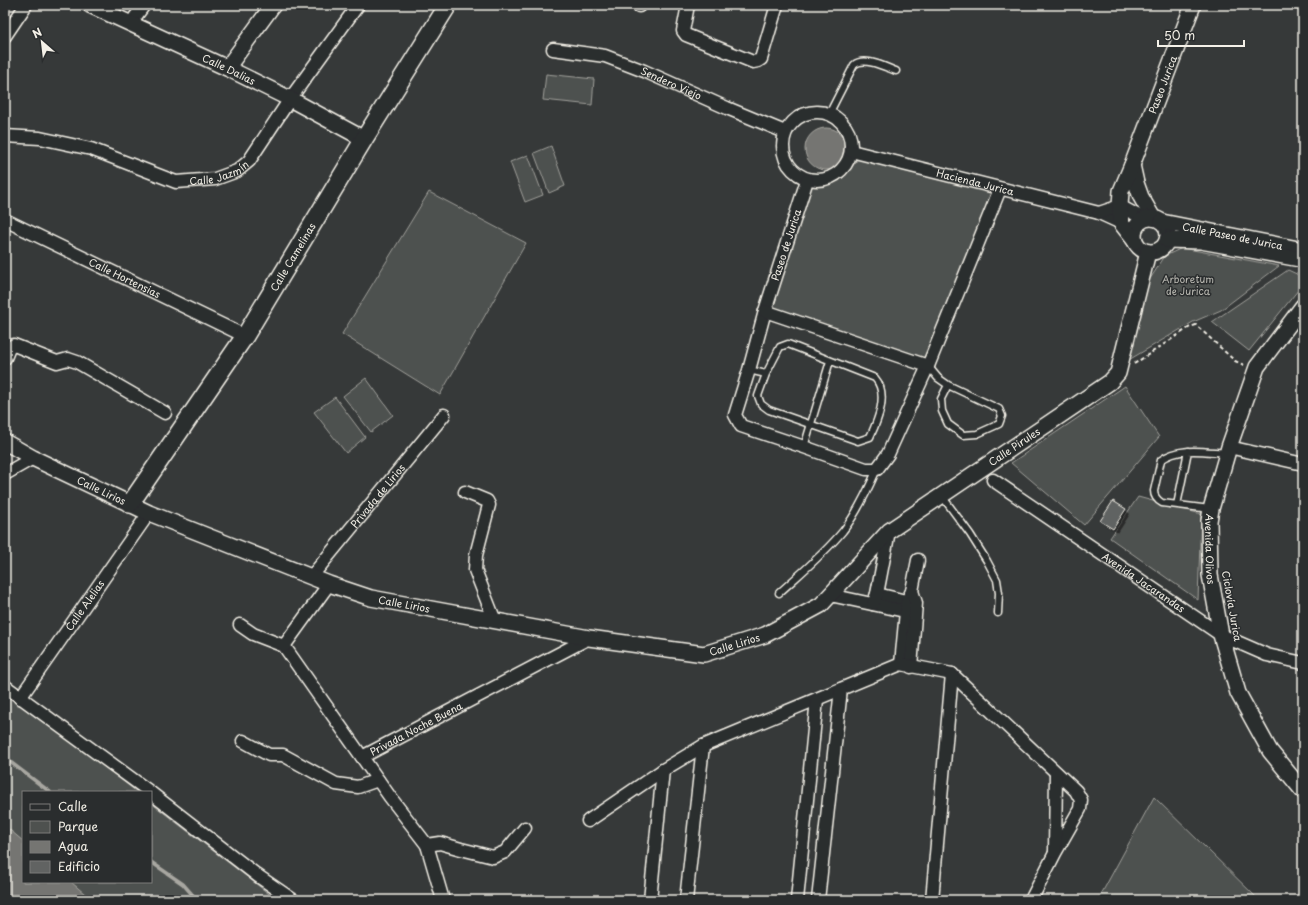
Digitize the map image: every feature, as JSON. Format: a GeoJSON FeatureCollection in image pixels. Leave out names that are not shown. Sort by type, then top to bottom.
{"type":"FeatureCollection","features":[{"type":"Feature","properties":{"kind":"main road","name":"Calle Camelinas"},"geometry":{"type":"LineString","coordinates":[[130,504],[245,336],[364,139],[448,5]]}},
{"type":"Feature","properties":{"kind":"street"},"geometry":{"type":"LineString","coordinates":[[5,36],[26,5]]}},
{"type":"Feature","properties":{"kind":"street","name":"Calle Dalias"},"geometry":{"type":"LineString","coordinates":[[90,5],[227,68],[290,99],[364,139]]}},
{"type":"Feature","properties":{"kind":"street"},"geometry":{"type":"LineString","coordinates":[[130,24],[144,5]]}},
{"type":"Feature","properties":{"kind":"street"},"geometry":{"type":"LineString","coordinates":[[227,68],[273,5]]}},
{"type":"Feature","properties":{"kind":"street","name":"Calle Jazmín"},"geometry":{"type":"LineString","coordinates":[[5,136],[40,138],[91,149],[176,182],[215,179],[237,171],[249,161],[290,99],[358,5]]}},
{"type":"Feature","properties":{"kind":"street"},"geometry":{"type":"LineString","coordinates":[[688,5],[682,31],[686,35],[753,62],[761,59],[777,5]]}},
{"type":"Feature","properties":{"kind":"street","name":"Paseo Jurica"},"geometry":{"type":"LineString","coordinates":[[1121,223],[1121,191],[1193,5]]}},
{"type":"Feature","properties":{"kind":"street","name":"Sendero Viejo"},"geometry":{"type":"LineString","coordinates":[[553,49],[605,56],[644,71],[785,132]]}},
{"type":"Feature","properties":{"kind":"street"},"geometry":{"type":"LineString","coordinates":[[817,112],[829,114],[836,117],[848,132],[851,141],[851,151],[848,161],[843,169],[836,175],[826,180],[807,180],[790,169],[785,161],[782,151],[782,141],[785,132],[798,117],[807,113],[817,112]]}},
{"type":"Feature","properties":{"kind":"street","name":"Hacienda Jurica"},"geometry":{"type":"LineString","coordinates":[[851,151],[1099,213],[1121,223]]}},
{"type":"Feature","properties":{"kind":"street"},"geometry":{"type":"LineString","coordinates":[[1132,165],[1141,197],[1153,219]]}},
{"type":"Feature","properties":{"kind":"street","name":"Paseo de Jurica"},"geometry":{"type":"LineString","coordinates":[[807,180],[765,311],[735,415],[741,426],[866,469],[878,469]]}},
{"type":"Feature","properties":{"kind":"street"},"geometry":{"type":"LineString","coordinates":[[878,469],[888,454],[928,366],[1000,189]]}},
{"type":"Feature","properties":{"kind":"street"},"geometry":{"type":"LineString","coordinates":[[1099,213],[1120,206],[1153,219],[1168,230],[1167,240],[1163,247],[1156,251],[1148,252],[1138,246],[1121,223]]}},
{"type":"Feature","properties":{"kind":"street"},"geometry":{"type":"LineString","coordinates":[[1135,241],[1134,232],[1137,224],[1153,219]]}},
{"type":"Feature","properties":{"kind":"street","name":"Calle Paseo de Jurica"},"geometry":{"type":"LineString","coordinates":[[1153,219],[1303,250]]}},
{"type":"Feature","properties":{"kind":"street","name":"Calle Hortensias"},"geometry":{"type":"LineString","coordinates":[[5,220],[245,336]]}},
{"type":"Feature","properties":{"kind":"street","name":"Calle Paseo de Jurica"},"geometry":{"type":"LineString","coordinates":[[1167,240],[1201,241],[1303,260]]}},
{"type":"Feature","properties":{"kind":"street","name":"Calle Pirules"},"geometry":{"type":"LineString","coordinates":[[825,600],[889,531],[1110,382],[1118,373],[1148,252]]}},
{"type":"Feature","properties":{"kind":"street","name":"Avenida Olivos"},"geometry":{"type":"LineString","coordinates":[[1303,306],[1256,371],[1228,450],[1211,509],[1210,521],[1210,575],[1221,635],[1238,693],[1270,751],[1303,791]]}},
{"type":"Feature","properties":{"kind":"street"},"geometry":{"type":"LineString","coordinates":[[765,311],[928,366]]}},
{"type":"Feature","properties":{"kind":"street"},"geometry":{"type":"LineString","coordinates":[[5,358],[9,348],[14,345],[57,362],[68,359],[77,362],[165,413]]}},
{"type":"Feature","properties":{"kind":"street","name":"Privada de Lirios"},"geometry":{"type":"LineString","coordinates":[[311,577],[444,415]]}},
{"type":"Feature","properties":{"kind":"street","name":"Calle Lirios"},"geometry":{"type":"LineString","coordinates":[[5,442],[33,458],[149,513],[329,584],[371,598],[589,638],[704,654],[765,635],[825,600]]}},
{"type":"Feature","properties":{"kind":"street"},"geometry":{"type":"LineString","coordinates":[[1228,450],[1303,464]]}},
{"type":"Feature","properties":{"kind":"street"},"geometry":{"type":"LineString","coordinates":[[5,474],[33,458]]}},
{"type":"Feature","properties":{"kind":"street","name":"Avenida Jacarandas"},"geometry":{"type":"LineString","coordinates":[[993,480],[1221,635],[1267,655],[1303,663]]}},
{"type":"Feature","properties":{"kind":"street"},"geometry":{"type":"LineString","coordinates":[[465,492],[487,501],[489,505],[476,555],[475,570],[495,621]]}},
{"type":"Feature","properties":{"kind":"street","name":"Calle Alelias"},"geometry":{"type":"LineString","coordinates":[[20,698],[149,513]]}},
{"type":"Feature","properties":{"kind":"street"},"geometry":{"type":"LineString","coordinates":[[875,599],[889,531]]}},
{"type":"Feature","properties":{"kind":"street"},"geometry":{"type":"LineString","coordinates":[[906,666],[911,604],[918,560]]}},
{"type":"Feature","properties":{"kind":"street"},"geometry":{"type":"LineString","coordinates":[[240,625],[258,636],[284,646],[329,584]]}},
{"type":"Feature","properties":{"kind":"street"},"geometry":{"type":"LineString","coordinates":[[825,600],[875,599],[911,604]]}},
{"type":"Feature","properties":{"kind":"street","name":"Privada Noche Buena"},"geometry":{"type":"LineString","coordinates":[[284,646],[362,757],[589,638]]}},
{"type":"Feature","properties":{"kind":"street"},"geometry":{"type":"LineString","coordinates":[[588,821],[663,770],[703,746],[841,689],[906,666],[952,674],[1076,791],[1081,800],[1080,808],[1054,853],[1031,900]]}},
{"type":"Feature","properties":{"kind":"street"},"geometry":{"type":"LineString","coordinates":[[932,900],[952,674]]}},
{"type":"Feature","properties":{"kind":"street"},"geometry":{"type":"LineString","coordinates":[[5,686],[149,791]]}},
{"type":"Feature","properties":{"kind":"street"},"geometry":{"type":"LineString","coordinates":[[818,900],[841,689]]}},
{"type":"Feature","properties":{"kind":"street"},"geometry":{"type":"LineString","coordinates":[[797,900],[817,699]]}},
{"type":"Feature","properties":{"kind":"street"},"geometry":{"type":"LineString","coordinates":[[243,741],[269,755],[283,755],[336,784],[358,787],[378,780]]}},
{"type":"Feature","properties":{"kind":"street"},"geometry":{"type":"LineString","coordinates":[[686,900],[703,746]]}},
{"type":"Feature","properties":{"kind":"street"},"geometry":{"type":"LineString","coordinates":[[362,757],[427,845],[443,900]]}},
{"type":"Feature","properties":{"kind":"street"},"geometry":{"type":"LineString","coordinates":[[650,900],[663,770]]}},
{"type":"Feature","properties":{"kind":"street"},"geometry":{"type":"LineString","coordinates":[[1054,853],[1056,773]]}},
{"type":"Feature","properties":{"kind":"street"},"geometry":{"type":"LineString","coordinates":[[152,794],[258,876],[293,900]]}},
{"type":"Feature","properties":{"kind":"street"},"geometry":{"type":"LineString","coordinates":[[427,845],[440,843],[461,850],[493,857],[504,852],[525,828]]}},
{"type":"Feature","properties":{"kind":"street"},"geometry":{"type":"LineString","coordinates":[[804,833],[825,835]]}},
{"type":"Feature","properties":{"kind":"lane"},"geometry":{"type":"LineString","coordinates":[[829,114],[854,65],[858,61],[865,61],[896,71]]}},
{"type":"Feature","properties":{"kind":"lane"},"geometry":{"type":"LineString","coordinates":[[788,344],[876,378],[880,383],[882,390],[879,416],[870,437],[858,441],[769,410],[761,404],[758,396],[766,374],[780,347],[788,344]]}},
{"type":"Feature","properties":{"kind":"lane"},"geometry":{"type":"LineString","coordinates":[[804,447],[830,361]]}},
{"type":"Feature","properties":{"kind":"lane"},"geometry":{"type":"LineString","coordinates":[[928,366],[938,378],[948,385],[999,409],[1002,416],[998,424],[977,434],[963,435],[948,424],[942,410],[941,399],[948,385]]}},
{"type":"Feature","properties":{"kind":"lane"},"geometry":{"type":"LineString","coordinates":[[749,370],[766,374]]}},
{"type":"Feature","properties":{"kind":"lane"},"geometry":{"type":"LineString","coordinates":[[1211,509],[1162,503],[1156,499],[1154,491],[1161,460],[1167,455],[1173,453],[1228,450]]}},
{"type":"Feature","properties":{"kind":"lane"},"geometry":{"type":"LineString","coordinates":[[1176,505],[1188,451]]}},
{"type":"Feature","properties":{"kind":"lane"},"geometry":{"type":"LineString","coordinates":[[779,593],[822,554],[844,530],[864,498],[878,469]]}},
{"type":"Feature","properties":{"kind":"lane"},"geometry":{"type":"LineString","coordinates":[[942,496],[970,534],[997,580],[999,592],[998,612]]}},
{"type":"Feature","properties":{"kind":"path"},"geometry":{"type":"LineString","coordinates":[[1119,369],[1126,369],[1190,327],[1196,325],[1235,361],[1256,371]]}},
{"type":"Feature","properties":{"kind":"green space"},"geometry":{"type":"Polygon","coordinates":[[[546,74],[594,79],[592,105],[543,100],[546,74]]]}},
{"type":"Feature","properties":{"kind":"green space"},"geometry":{"type":"Polygon","coordinates":[[[551,146],[565,186],[549,193],[534,153],[551,146]]]}},
{"type":"Feature","properties":{"kind":"green space"},"geometry":{"type":"Polygon","coordinates":[[[528,155],[543,195],[525,202],[510,162],[528,155]]]}},
{"type":"Feature","properties":{"kind":"green space"},"geometry":{"type":"Polygon","coordinates":[[[858,159],[994,191],[924,360],[771,308],[810,186],[843,178],[858,159]]]}},
{"type":"Feature","properties":{"kind":"green space"},"geometry":{"type":"Polygon","coordinates":[[[429,192],[526,243],[440,395],[342,334],[429,192]]]}},
{"type":"Feature","properties":{"kind":"green space","name":"Arboretum de Jurica"},"geometry":{"type":"Polygon","coordinates":[[[1182,248],[1279,266],[1221,310],[1193,322],[1127,361],[1148,282],[1165,256],[1182,248]]]}},
{"type":"Feature","properties":{"kind":"green space"},"geometry":{"type":"Polygon","coordinates":[[[1288,270],[1303,277],[1303,284],[1249,351],[1212,322],[1288,270]]]}},
{"type":"Feature","properties":{"kind":"green space"},"geometry":{"type":"Polygon","coordinates":[[[366,378],[393,415],[371,432],[343,396],[366,378]]]}},
{"type":"Feature","properties":{"kind":"green space"},"geometry":{"type":"Polygon","coordinates":[[[1125,386],[1159,437],[1084,525],[1011,463],[1125,386]]]}},
{"type":"Feature","properties":{"kind":"green space"},"geometry":{"type":"Polygon","coordinates":[[[335,397],[365,437],[346,453],[314,412],[335,397]]]}},
{"type":"Feature","properties":{"kind":"green space"},"geometry":{"type":"Polygon","coordinates":[[[1138,497],[1201,514],[1198,600],[1110,538],[1138,497]]]}},
{"type":"Feature","properties":{"kind":"green space"},"geometry":{"type":"Polygon","coordinates":[[[5,694],[68,739],[136,791],[22,791],[22,883],[152,883],[152,804],[277,900],[5,900],[5,694]]]}},
{"type":"Feature","properties":{"kind":"green space"},"geometry":{"type":"Polygon","coordinates":[[[1154,797],[1259,900],[1098,900],[1154,797]]]}},
{"type":"Feature","properties":{"kind":"water"},"geometry":{"type":"Polygon","coordinates":[[[822,128],[830,128],[838,131],[844,137],[847,149],[844,161],[838,167],[830,170],[822,170],[814,167],[808,161],[805,153],[805,145],[808,137],[814,131],[822,128]]]}},
{"type":"Feature","properties":{"kind":"water"},"geometry":{"type":"Polygon","coordinates":[[[5,826],[22,840],[22,883],[72,883],[92,900],[5,900],[5,826]]]}},
{"type":"Feature","properties":{"kind":"building"},"geometry":{"type":"Polygon","coordinates":[[[1113,501],[1126,509],[1113,529],[1100,521],[1113,501]]]}},
{"type":"Feature","properties":{"kind":"waterway"},"geometry":{"type":"LineString","coordinates":[[5,758],[49,791]]}},
{"type":"Feature","properties":{"kind":"waterway"},"geometry":{"type":"LineString","coordinates":[[152,863],[183,884],[197,900]]}}]}
